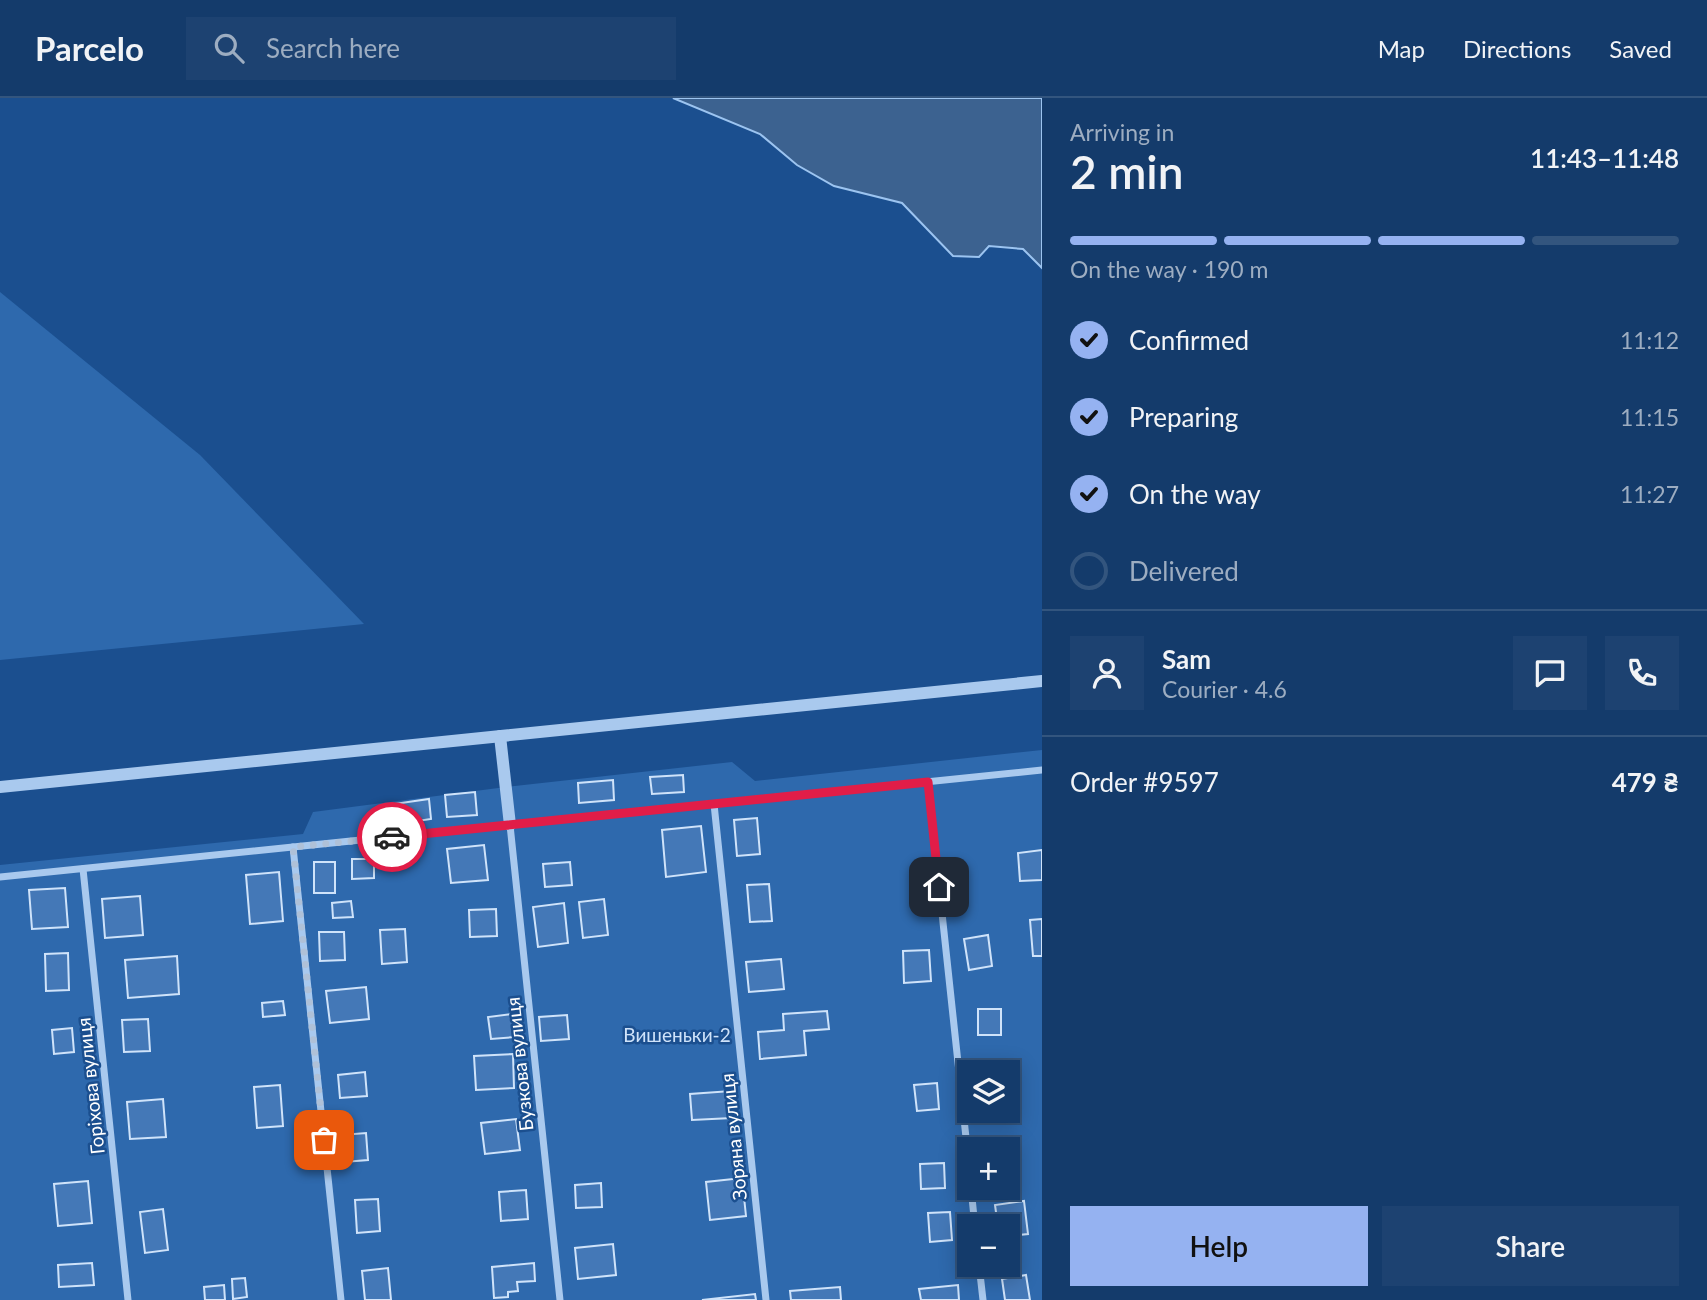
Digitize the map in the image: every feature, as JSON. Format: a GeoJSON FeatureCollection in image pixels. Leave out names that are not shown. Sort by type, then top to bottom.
{"type":"FeatureCollection","features":[{"type":"Feature","properties":{"kind":"street"},"geometry":{"type":"LineString","coordinates":[[0,787],[1042,681]]}},
{"type":"Feature","properties":{"kind":"street"},"geometry":{"type":"LineString","coordinates":[[500,736],[509,825]]}},
{"type":"Feature","properties":{"kind":"street"},"geometry":{"type":"LineString","coordinates":[[0,877],[1042,770]]}},
{"type":"Feature","properties":{"kind":"street"},"geometry":{"type":"LineString","coordinates":[[928,782],[966,1137]]}},
{"type":"Feature","properties":{"kind":"street","name":"Зоряна вулиця"},"geometry":{"type":"LineString","coordinates":[[714,804],[766,1300]]}},
{"type":"Feature","properties":{"kind":"street","name":"Бузкова вулиця"},"geometry":{"type":"LineString","coordinates":[[509,825],[560,1300]]}},
{"type":"Feature","properties":{"kind":"street"},"geometry":{"type":"LineString","coordinates":[[293,847],[341,1300]]}},
{"type":"Feature","properties":{"kind":"street","name":"Горіхова вулиця"},"geometry":{"type":"LineString","coordinates":[[83,869],[128,1300]]}},
{"type":"Feature","properties":{"kind":"street"},"geometry":{"type":"LineString","coordinates":[[980,1277],[983,1300]]}},
{"type":"Feature","properties":{"kind":"green space"},"geometry":{"type":"Polygon","coordinates":[[[0,292],[200,455],[364,624],[0,660],[0,292]]]}},
{"type":"Feature","properties":{"kind":"green space","name":"Вишеньки-2"},"geometry":{"type":"Polygon","coordinates":[[[1042,750],[1042,1300],[0,1300],[0,865],[303,834],[313,812],[732,762],[755,781],[1042,750]]]}},
{"type":"Feature","properties":{"kind":"shaded area"},"geometry":{"type":"Polygon","coordinates":[[[673,98],[1042,98],[1042,268],[1023,249],[989,246],[979,257],[953,256],[902,203],[834,186],[797,165],[760,134],[673,98]]]}},
{"type":"Feature","properties":{"kind":"building"},"geometry":{"type":"Polygon","coordinates":[[[683,775],[684,792],[652,794],[650,777],[683,775]]]}},
{"type":"Feature","properties":{"kind":"building"},"geometry":{"type":"Polygon","coordinates":[[[613,780],[614,800],[579,803],[578,783],[613,780]]]}},
{"type":"Feature","properties":{"kind":"building"},"geometry":{"type":"Polygon","coordinates":[[[475,792],[477,815],[447,817],[445,795],[475,792]]]}},
{"type":"Feature","properties":{"kind":"building"},"geometry":{"type":"Polygon","coordinates":[[[429,799],[431,819],[397,824],[394,804],[429,799]]]}},
{"type":"Feature","properties":{"kind":"building"},"geometry":{"type":"Polygon","coordinates":[[[757,818],[760,854],[737,856],[734,820],[757,818]]]}},
{"type":"Feature","properties":{"kind":"building"},"geometry":{"type":"Polygon","coordinates":[[[701,826],[706,872],[666,877],[662,830],[701,826]]]}},
{"type":"Feature","properties":{"kind":"building"},"geometry":{"type":"Polygon","coordinates":[[[484,845],[488,880],[451,883],[447,849],[484,845]]]}},
{"type":"Feature","properties":{"kind":"building"},"geometry":{"type":"Polygon","coordinates":[[[1042,850],[1042,880],[1020,881],[1018,853],[1042,850]]]}},
{"type":"Feature","properties":{"kind":"building"},"geometry":{"type":"Polygon","coordinates":[[[352,859],[374,859],[374,878],[352,879],[352,859]]]}},
{"type":"Feature","properties":{"kind":"building"},"geometry":{"type":"Polygon","coordinates":[[[314,862],[335,862],[335,893],[314,893],[314,862]]]}},
{"type":"Feature","properties":{"kind":"building"},"geometry":{"type":"Polygon","coordinates":[[[570,862],[572,885],[545,887],[543,864],[570,862]]]}},
{"type":"Feature","properties":{"kind":"building"},"geometry":{"type":"Polygon","coordinates":[[[279,872],[283,921],[250,924],[246,875],[279,872]]]}},
{"type":"Feature","properties":{"kind":"building"},"geometry":{"type":"Polygon","coordinates":[[[769,884],[772,921],[750,922],[747,885],[769,884]]]}},
{"type":"Feature","properties":{"kind":"building"},"geometry":{"type":"Polygon","coordinates":[[[65,888],[68,927],[32,929],[29,890],[65,888]]]}},
{"type":"Feature","properties":{"kind":"building"},"geometry":{"type":"Polygon","coordinates":[[[140,896],[143,935],[105,938],[102,899],[140,896]]]}},
{"type":"Feature","properties":{"kind":"building"},"geometry":{"type":"Polygon","coordinates":[[[604,899],[608,935],[583,938],[579,902],[604,899]]]}},
{"type":"Feature","properties":{"kind":"building"},"geometry":{"type":"Polygon","coordinates":[[[351,901],[353,917],[333,918],[332,903],[351,901]]]}},
{"type":"Feature","properties":{"kind":"building"},"geometry":{"type":"Polygon","coordinates":[[[564,903],[568,943],[538,947],[533,907],[564,903]]]}},
{"type":"Feature","properties":{"kind":"building"},"geometry":{"type":"Polygon","coordinates":[[[496,909],[497,936],[470,937],[469,910],[496,909]]]}},
{"type":"Feature","properties":{"kind":"building"},"geometry":{"type":"Polygon","coordinates":[[[1042,919],[1042,956],[1033,956],[1030,920],[1042,919]]]}},
{"type":"Feature","properties":{"kind":"building"},"geometry":{"type":"Polygon","coordinates":[[[405,929],[407,962],[382,964],[380,930],[405,929]]]}},
{"type":"Feature","properties":{"kind":"building"},"geometry":{"type":"Polygon","coordinates":[[[319,932],[344,932],[345,960],[320,961],[319,932]]]}},
{"type":"Feature","properties":{"kind":"building"},"geometry":{"type":"Polygon","coordinates":[[[988,935],[992,966],[969,970],[964,939],[988,935]]]}},
{"type":"Feature","properties":{"kind":"building"},"geometry":{"type":"Polygon","coordinates":[[[929,950],[931,981],[904,983],[903,951],[929,950]]]}},
{"type":"Feature","properties":{"kind":"building"},"geometry":{"type":"Polygon","coordinates":[[[68,953],[69,990],[46,991],[45,954],[68,953]]]}},
{"type":"Feature","properties":{"kind":"building"},"geometry":{"type":"Polygon","coordinates":[[[177,956],[179,994],[128,998],[125,960],[177,956]]]}},
{"type":"Feature","properties":{"kind":"building"},"geometry":{"type":"Polygon","coordinates":[[[781,959],[784,989],[749,992],[746,962],[781,959]]]}},
{"type":"Feature","properties":{"kind":"building"},"geometry":{"type":"Polygon","coordinates":[[[366,987],[369,1019],[330,1023],[326,991],[366,987]]]}},
{"type":"Feature","properties":{"kind":"building"},"geometry":{"type":"Polygon","coordinates":[[[283,1001],[285,1015],[263,1017],[262,1003],[283,1001]]]}},
{"type":"Feature","properties":{"kind":"building"},"geometry":{"type":"Polygon","coordinates":[[[978,1009],[1001,1009],[1001,1035],[978,1035],[978,1009]]]}},
{"type":"Feature","properties":{"kind":"building"},"geometry":{"type":"Polygon","coordinates":[[[827,1011],[829,1029],[804,1031],[806,1055],[760,1059],[758,1032],[784,1030],[783,1014],[827,1011]]]}},
{"type":"Feature","properties":{"kind":"building"},"geometry":{"type":"Polygon","coordinates":[[[513,1014],[515,1037],[491,1039],[488,1017],[513,1014]]]}},
{"type":"Feature","properties":{"kind":"building"},"geometry":{"type":"Polygon","coordinates":[[[567,1015],[569,1039],[541,1041],[539,1017],[567,1015]]]}},
{"type":"Feature","properties":{"kind":"building"},"geometry":{"type":"Polygon","coordinates":[[[148,1019],[150,1051],[124,1052],[122,1020],[148,1019]]]}},
{"type":"Feature","properties":{"kind":"building"},"geometry":{"type":"Polygon","coordinates":[[[72,1028],[74,1052],[54,1054],[52,1030],[72,1028]]]}},
{"type":"Feature","properties":{"kind":"building"},"geometry":{"type":"Polygon","coordinates":[[[513,1054],[514,1088],[476,1090],[474,1056],[513,1054]]]}},
{"type":"Feature","properties":{"kind":"building"},"geometry":{"type":"Polygon","coordinates":[[[365,1072],[367,1096],[340,1098],[338,1075],[365,1072]]]}},
{"type":"Feature","properties":{"kind":"building"},"geometry":{"type":"Polygon","coordinates":[[[937,1083],[939,1109],[917,1111],[914,1085],[937,1083]]]}},
{"type":"Feature","properties":{"kind":"building"},"geometry":{"type":"Polygon","coordinates":[[[280,1085],[283,1126],[257,1128],[254,1087],[280,1085]]]}},
{"type":"Feature","properties":{"kind":"building"},"geometry":{"type":"Polygon","coordinates":[[[731,1091],[732,1118],[692,1120],[690,1094],[731,1091]]]}},
{"type":"Feature","properties":{"kind":"building"},"geometry":{"type":"Polygon","coordinates":[[[163,1099],[166,1137],[130,1139],[127,1102],[163,1099]]]}},
{"type":"Feature","properties":{"kind":"building"},"geometry":{"type":"Polygon","coordinates":[[[516,1119],[520,1150],[485,1154],[481,1123],[516,1119]]]}},
{"type":"Feature","properties":{"kind":"building"},"geometry":{"type":"Polygon","coordinates":[[[366,1133],[368,1160],[344,1162],[342,1135],[366,1133]]]}},
{"type":"Feature","properties":{"kind":"building"},"geometry":{"type":"Polygon","coordinates":[[[944,1163],[945,1188],[921,1189],[920,1164],[944,1163]]]}},
{"type":"Feature","properties":{"kind":"building"},"geometry":{"type":"Polygon","coordinates":[[[742,1178],[746,1216],[710,1220],[706,1182],[742,1178]]]}},
{"type":"Feature","properties":{"kind":"building"},"geometry":{"type":"Polygon","coordinates":[[[88,1181],[92,1223],[58,1226],[54,1184],[88,1181]]]}},
{"type":"Feature","properties":{"kind":"building"},"geometry":{"type":"Polygon","coordinates":[[[601,1183],[602,1207],[576,1208],[575,1185],[601,1183]]]}},
{"type":"Feature","properties":{"kind":"building"},"geometry":{"type":"Polygon","coordinates":[[[526,1190],[528,1219],[501,1221],[499,1192],[526,1190]]]}},
{"type":"Feature","properties":{"kind":"building"},"geometry":{"type":"Polygon","coordinates":[[[378,1199],[380,1231],[357,1233],[355,1200],[378,1199]]]}},
{"type":"Feature","properties":{"kind":"building"},"geometry":{"type":"Polygon","coordinates":[[[1024,1201],[1028,1234],[1020,1235],[1020,1214],[996,1214],[995,1205],[1024,1201]]]}},
{"type":"Feature","properties":{"kind":"building"},"geometry":{"type":"Polygon","coordinates":[[[163,1209],[168,1250],[145,1253],[140,1212],[163,1209]]]}},
{"type":"Feature","properties":{"kind":"building"},"geometry":{"type":"Polygon","coordinates":[[[950,1212],[952,1240],[930,1242],[928,1213],[950,1212]]]}},
{"type":"Feature","properties":{"kind":"building"},"geometry":{"type":"Polygon","coordinates":[[[613,1244],[616,1275],[578,1279],[575,1248],[613,1244]]]}},
{"type":"Feature","properties":{"kind":"building"},"geometry":{"type":"Polygon","coordinates":[[[92,1263],[94,1285],[59,1287],[58,1265],[92,1263]]]}},
{"type":"Feature","properties":{"kind":"building"},"geometry":{"type":"Polygon","coordinates":[[[534,1263],[535,1281],[517,1282],[518,1291],[508,1292],[508,1297],[494,1298],[492,1267],[534,1263]]]}},
{"type":"Feature","properties":{"kind":"building"},"geometry":{"type":"Polygon","coordinates":[[[388,1268],[391,1300],[365,1300],[362,1271],[388,1268]]]}},
{"type":"Feature","properties":{"kind":"building"},"geometry":{"type":"Polygon","coordinates":[[[1026,1275],[1030,1300],[1005,1300],[1002,1279],[1026,1275]]]}},
{"type":"Feature","properties":{"kind":"building"},"geometry":{"type":"Polygon","coordinates":[[[245,1278],[247,1297],[233,1299],[232,1279],[245,1278]]]}},
{"type":"Feature","properties":{"kind":"building"},"geometry":{"type":"Polygon","coordinates":[[[224,1285],[225,1300],[205,1300],[204,1287],[224,1285]]]}},
{"type":"Feature","properties":{"kind":"building"},"geometry":{"type":"Polygon","coordinates":[[[958,1285],[959,1300],[921,1300],[919,1289],[958,1285]]]}},
{"type":"Feature","properties":{"kind":"building"},"geometry":{"type":"Polygon","coordinates":[[[840,1287],[841,1300],[791,1300],[790,1291],[840,1287]]]}},
{"type":"Feature","properties":{"kind":"building"},"geometry":{"type":"Polygon","coordinates":[[[755,1294],[756,1300],[702,1300],[755,1294]]]}},
{"type":"Feature","properties":{"kind":"way so far"},"geometry":{"type":"LineString","coordinates":[[324,1140],[293,847],[392,837]]}},
{"type":"Feature","properties":{"kind":"route"},"geometry":{"type":"LineString","coordinates":[[392,837],[928,782],[939,887]]}}]}
